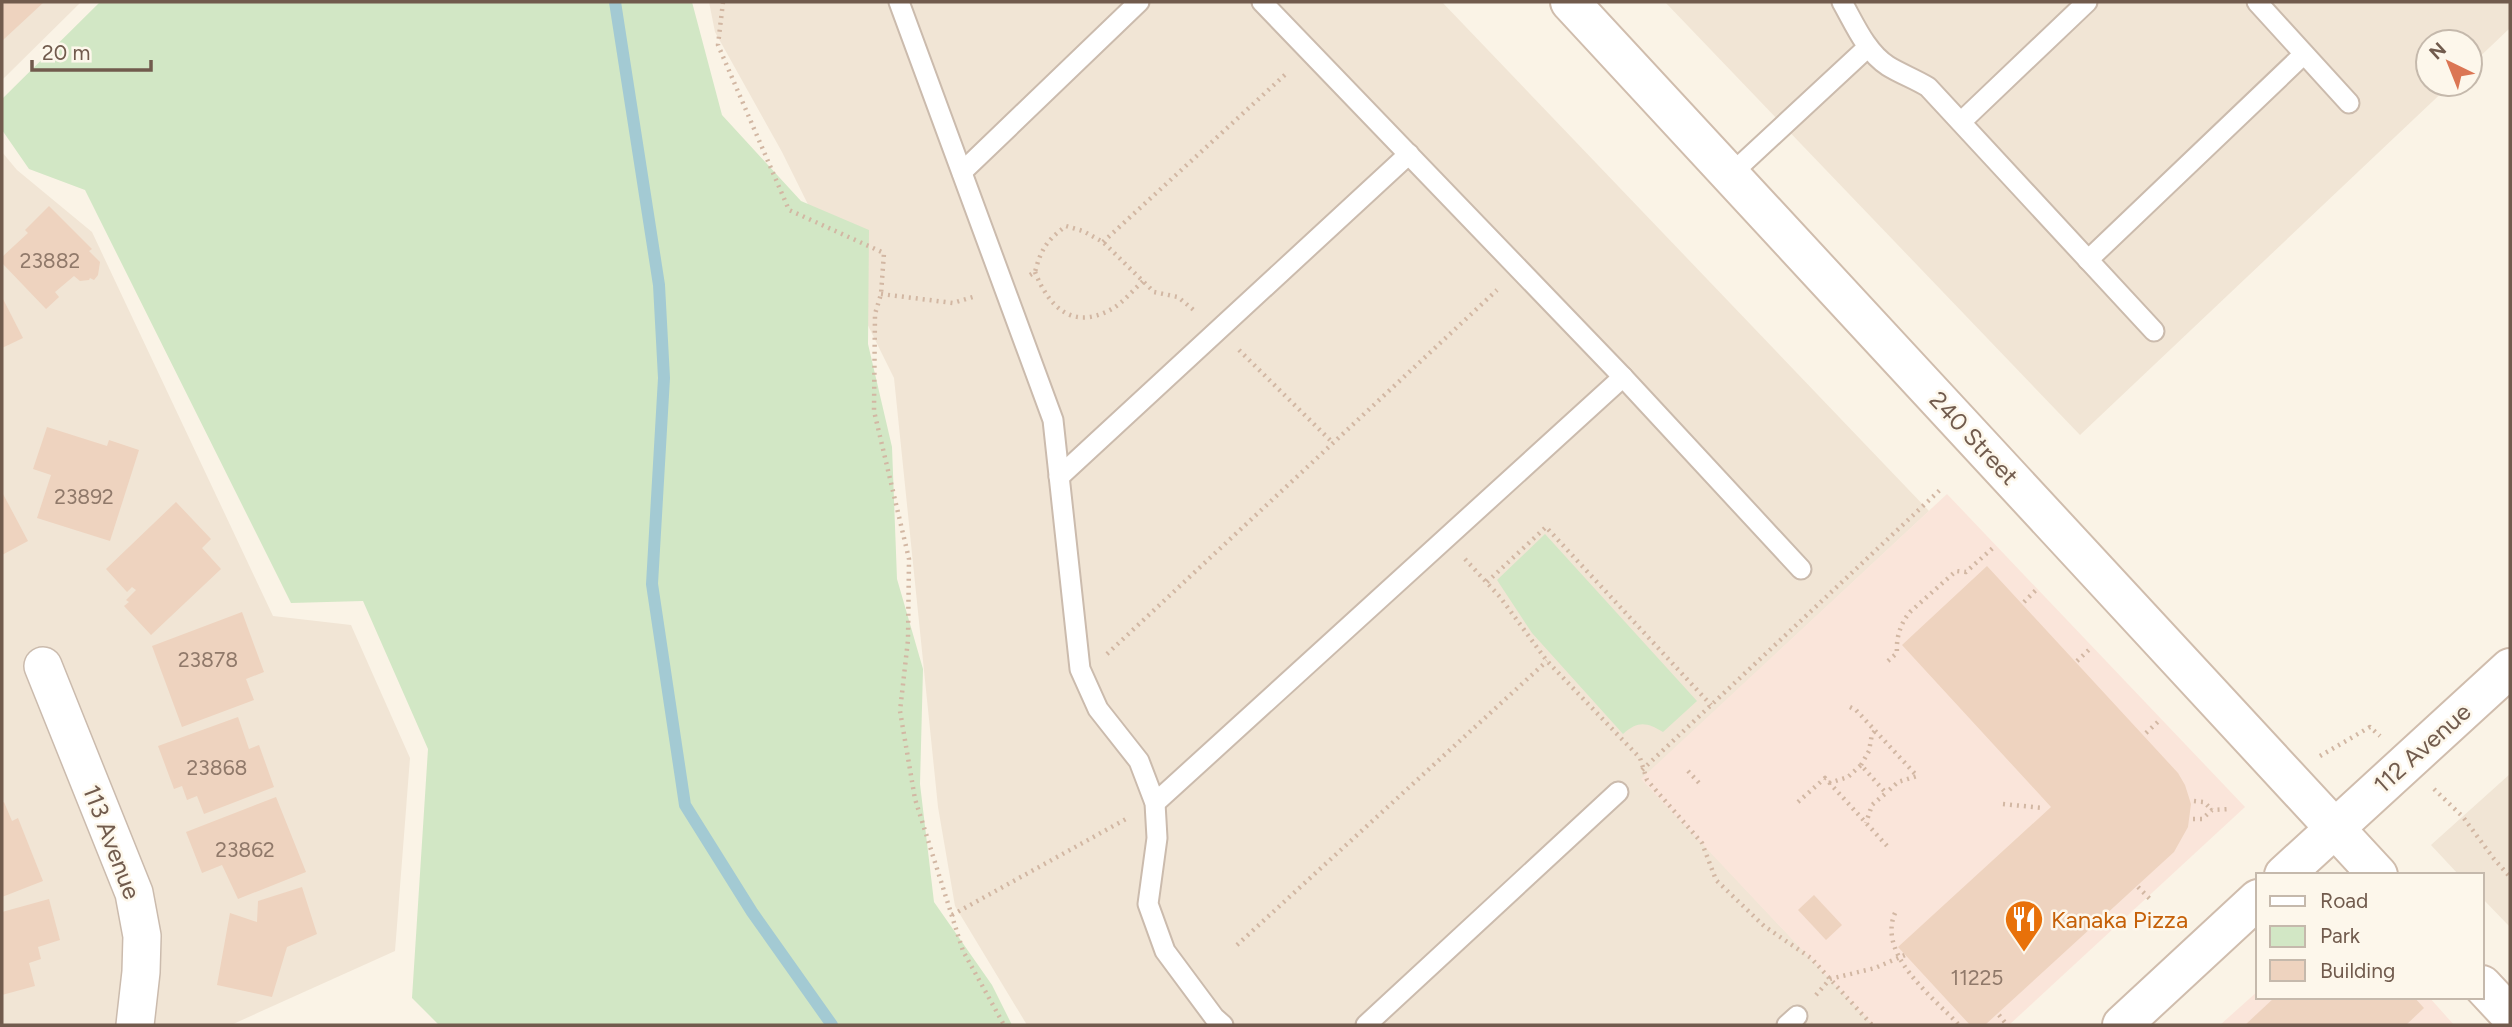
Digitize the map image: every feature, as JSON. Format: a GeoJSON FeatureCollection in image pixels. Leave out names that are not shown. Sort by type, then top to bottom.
{"type":"FeatureCollection","features":[{"type":"Feature","properties":{"kind":"main road","name":"240 Street"},"geometry":{"type":"LineString","coordinates":[[1570,2],[2376,873]]}},
{"type":"Feature","properties":{"kind":"main road","name":"112 Avenue"},"geometry":{"type":"LineString","coordinates":[[2286,873],[2510,667]]}},
{"type":"Feature","properties":{"kind":"main road"},"geometry":{"type":"LineString","coordinates":[[2122,1025],[2256,901]]}},
{"type":"Feature","properties":{"kind":"main road"},"geometry":{"type":"LineString","coordinates":[[2484,987],[2510,1015]]}},
{"type":"Feature","properties":{"kind":"street","name":"113 Avenue"},"geometry":{"type":"LineString","coordinates":[[43,666],[134,893],[142,936],[135,1025]]}},
{"type":"Feature","properties":{"kind":"lane"},"geometry":{"type":"LineString","coordinates":[[899,2],[1053,420],[1080,669],[1098,709],[1139,761],[1155,803],[1157,838],[1148,904],[1165,951],[1213,1017],[1223,1025]]}},
{"type":"Feature","properties":{"kind":"lane"},"geometry":{"type":"LineString","coordinates":[[962,172],[1139,2]]}},
{"type":"Feature","properties":{"kind":"lane"},"geometry":{"type":"LineString","coordinates":[[1262,2],[1623,377],[1801,569]]}},
{"type":"Feature","properties":{"kind":"lane"},"geometry":{"type":"LineString","coordinates":[[1842,2],[1868,47],[1887,65],[1928,87],[2154,331]]}},
{"type":"Feature","properties":{"kind":"lane"},"geometry":{"type":"LineString","coordinates":[[1961,122],[2087,2]]}},
{"type":"Feature","properties":{"kind":"lane"},"geometry":{"type":"LineString","coordinates":[[2257,2],[2349,103]]}},
{"type":"Feature","properties":{"kind":"lane"},"geometry":{"type":"LineString","coordinates":[[1730,175],[1868,47]]}},
{"type":"Feature","properties":{"kind":"lane"},"geometry":{"type":"LineString","coordinates":[[2088,260],[2304,54]]}},
{"type":"Feature","properties":{"kind":"lane"},"geometry":{"type":"LineString","coordinates":[[1059,478],[1409,154]]}},
{"type":"Feature","properties":{"kind":"lane"},"geometry":{"type":"LineString","coordinates":[[1155,803],[1623,377]]}},
{"type":"Feature","properties":{"kind":"lane"},"geometry":{"type":"LineString","coordinates":[[1366,1025],[1618,792]]}},
{"type":"Feature","properties":{"kind":"path"},"geometry":{"type":"LineString","coordinates":[[723,2],[718,46],[789,210],[884,253],[881,294],[875,314],[874,411],[909,559],[908,640],[900,711],[915,799],[963,951],[1004,1025]]}},
{"type":"Feature","properties":{"kind":"path"},"geometry":{"type":"LineString","coordinates":[[1103,242],[1310,51]]}},
{"type":"Feature","properties":{"kind":"path"},"geometry":{"type":"LineString","coordinates":[[1143,281],[1112,309],[1092,317],[1071,316],[1043,292],[1035,272],[1039,257],[1049,239],[1066,226],[1083,231],[1103,242],[1143,281],[1154,292],[1178,297],[1219,330],[1332,442]]}},
{"type":"Feature","properties":{"kind":"path"},"geometry":{"type":"LineString","coordinates":[[1084,677],[1519,269]]}},
{"type":"Feature","properties":{"kind":"path"},"geometry":{"type":"LineString","coordinates":[[881,294],[953,303],[1004,287],[1035,272]]}},
{"type":"Feature","properties":{"kind":"path"},"geometry":{"type":"LineString","coordinates":[[1618,792],[1941,489]]}},
{"type":"Feature","properties":{"kind":"path"},"geometry":{"type":"LineString","coordinates":[[1487,582],[1546,527],[1711,705]]}},
{"type":"Feature","properties":{"kind":"path"},"geometry":{"type":"LineString","coordinates":[[1446,538],[1487,582],[1547,660],[1640,758],[1647,780],[1702,843],[1716,880],[1764,926],[1811,958],[1872,1025]]}},
{"type":"Feature","properties":{"kind":"path"},"geometry":{"type":"LineString","coordinates":[[1888,661],[1897,653],[1897,638],[1910,612],[1955,571],[1966,572],[1996,546]]}},
{"type":"Feature","properties":{"kind":"path"},"geometry":{"type":"LineString","coordinates":[[2024,602],[2037,590]]}},
{"type":"Feature","properties":{"kind":"path"},"geometry":{"type":"LineString","coordinates":[[2077,661],[2092,647]]}},
{"type":"Feature","properties":{"kind":"path"},"geometry":{"type":"LineString","coordinates":[[1237,945],[1547,660]]}},
{"type":"Feature","properties":{"kind":"path"},"geometry":{"type":"LineString","coordinates":[[1850,707],[1856,710],[1917,776],[1898,782],[1872,805],[1866,823]]}},
{"type":"Feature","properties":{"kind":"path"},"geometry":{"type":"LineString","coordinates":[[2146,733],[2161,719]]}},
{"type":"Feature","properties":{"kind":"path"},"geometry":{"type":"LineString","coordinates":[[1829,783],[1848,777],[1861,765],[1875,731]]}},
{"type":"Feature","properties":{"kind":"path"},"geometry":{"type":"LineString","coordinates":[[1861,765],[1886,793]]}},
{"type":"Feature","properties":{"kind":"path"},"geometry":{"type":"LineString","coordinates":[[1688,771],[1700,784]]}},
{"type":"Feature","properties":{"kind":"path"},"geometry":{"type":"LineString","coordinates":[[1798,802],[1825,778],[1888,847]]}},
{"type":"Feature","properties":{"kind":"path"},"geometry":{"type":"LineString","coordinates":[[2194,801],[2204,802],[2212,810]]}},
{"type":"Feature","properties":{"kind":"path"},"geometry":{"type":"LineString","coordinates":[[952,915],[1155,803]]}},
{"type":"Feature","properties":{"kind":"path"},"geometry":{"type":"LineString","coordinates":[[2003,804],[2043,807]]}},
{"type":"Feature","properties":{"kind":"path"},"geometry":{"type":"LineString","coordinates":[[2193,818],[2202,819],[2212,810],[2230,809]]}},
{"type":"Feature","properties":{"kind":"path"},"geometry":{"type":"LineString","coordinates":[[2463,817],[2510,877]]}},
{"type":"Feature","properties":{"kind":"path"},"geometry":{"type":"LineString","coordinates":[[2138,887],[2152,901]]}},
{"type":"Feature","properties":{"kind":"path"},"geometry":{"type":"LineString","coordinates":[[1895,913],[1891,936],[1898,958],[1959,1025]]}},
{"type":"Feature","properties":{"kind":"path"},"geometry":{"type":"LineString","coordinates":[[1792,1021],[1830,979],[1875,968],[1905,956]]}},
{"type":"Feature","properties":{"kind":"path"},"geometry":{"type":"LineString","coordinates":[[1999,1016],[2007,1025]]}},
{"type":"Feature","properties":{"kind":"shaded area"},"geometry":{"type":"Polygon","coordinates":[[[2,2],[81,2],[2,80],[2,2]]]}},
{"type":"Feature","properties":{"kind":"shaded area"},"geometry":{"type":"Polygon","coordinates":[[[709,2],[1442,2],[1929,511],[1642,779],[1873,1025],[1027,1025],[955,906],[938,807],[894,378],[782,152],[715,32],[709,2]]]}},
{"type":"Feature","properties":{"kind":"shaded area"},"geometry":{"type":"Polygon","coordinates":[[[1665,2],[2510,2],[2510,28],[2484,53],[2484,28],[2414,28],[2414,98],[2436,98],[2080,435],[1665,2]]]}},
{"type":"Feature","properties":{"kind":"shaded area"},"geometry":{"type":"Polygon","coordinates":[[[2,152],[17,170],[92,232],[273,616],[351,625],[410,758],[395,951],[231,1025],[2,1025],[2,152]]]}},
{"type":"Feature","properties":{"kind":"shaded area"},"geometry":{"type":"Polygon","coordinates":[[[1947,494],[2245,807],[2009,1025],[1873,1025],[1641,779],[1947,494]]]}},
{"type":"Feature","properties":{"kind":"shaded area"},"geometry":{"type":"Polygon","coordinates":[[[2510,774],[2510,927],[2484,900],[2484,873],[2457,873],[2431,845],[2510,774]]]}},
{"type":"Feature","properties":{"kind":"shaded area"},"geometry":{"type":"Polygon","coordinates":[[[2256,993],[2256,999],[2431,999],[2454,1025],[2220,1025],[2256,993]]]}},
{"type":"Feature","properties":{"kind":"green space"},"geometry":{"type":"Polygon","coordinates":[[[100,2],[692,2],[722,115],[801,201],[869,230],[868,344],[892,447],[897,579],[923,669],[920,784],[934,902],[992,985],[1012,1025],[439,1025],[412,998],[428,749],[363,601],[291,603],[85,190],[29,169],[2,130],[2,99],[100,2]]]}},
{"type":"Feature","properties":{"kind":"green space"},"geometry":{"type":"Polygon","coordinates":[[[1545,534],[1697,701],[1663,732],[1642,724],[1623,734],[1532,633],[1497,580],[1545,534]]]}},
{"type":"Feature","properties":{"kind":"building"},"geometry":{"type":"Polygon","coordinates":[[[2,2],[44,2],[3,40],[2,2]]]}},
{"type":"Feature","properties":{"kind":"building"},"geometry":{"type":"Polygon","coordinates":[[[49,206],[92,249],[89,251],[100,262],[98,275],[94,280],[90,278],[80,281],[74,276],[55,292],[59,297],[46,309],[2,263],[2,257],[28,233],[25,230],[49,206]]]}},
{"type":"Feature","properties":{"kind":"building"},"geometry":{"type":"Polygon","coordinates":[[[2,297],[23,338],[2,348],[2,297]]]}},
{"type":"Feature","properties":{"kind":"building"},"geometry":{"type":"Polygon","coordinates":[[[47,427],[107,446],[109,440],[139,450],[110,541],[37,518],[51,475],[33,469],[47,427]]]}},
{"type":"Feature","properties":{"kind":"building"},"geometry":{"type":"Polygon","coordinates":[[[2,492],[28,541],[2,555],[2,492]]]}},
{"type":"Feature","properties":{"kind":"building"},"geometry":{"type":"Polygon","coordinates":[[[176,502],[211,539],[202,548],[221,569],[151,635],[124,606],[136,590],[132,587],[127,592],[106,569],[176,502]]]}},
{"type":"Feature","properties":{"kind":"building"},"geometry":{"type":"Polygon","coordinates":[[[1987,566],[2178,773],[2191,804],[2188,827],[2174,852],[1985,1025],[1970,1025],[1898,947],[2051,807],[1902,645],[1987,566]]]}},
{"type":"Feature","properties":{"kind":"building"},"geometry":{"type":"Polygon","coordinates":[[[242,612],[264,672],[246,679],[254,700],[182,727],[152,646],[242,612]]]}},
{"type":"Feature","properties":{"kind":"building"},"geometry":{"type":"Polygon","coordinates":[[[238,717],[249,749],[259,745],[274,787],[204,814],[197,796],[187,800],[182,786],[174,789],[158,746],[238,717]]]}},
{"type":"Feature","properties":{"kind":"building"},"geometry":{"type":"Polygon","coordinates":[[[276,797],[306,872],[238,899],[222,865],[202,873],[186,832],[276,797]]]}},
{"type":"Feature","properties":{"kind":"building"},"geometry":{"type":"Polygon","coordinates":[[[4,802],[12,821],[18,818],[43,881],[2,897],[2,803],[4,802]]]}},
{"type":"Feature","properties":{"kind":"building"},"geometry":{"type":"Polygon","coordinates":[[[302,887],[317,934],[287,947],[272,997],[217,985],[230,913],[257,922],[258,901],[302,887]]]}},
{"type":"Feature","properties":{"kind":"building"},"geometry":{"type":"Polygon","coordinates":[[[1814,895],[1842,925],[1826,940],[1798,910],[1814,895]]]}},
{"type":"Feature","properties":{"kind":"building"},"geometry":{"type":"Polygon","coordinates":[[[49,899],[60,940],[38,947],[41,959],[29,963],[35,986],[2,995],[2,912],[49,899]]]}},
{"type":"Feature","properties":{"kind":"building"},"geometry":{"type":"Polygon","coordinates":[[[2273,999],[2416,999],[2424,1008],[2406,1025],[2245,1025],[2273,999]]]}},
{"type":"Feature","properties":{"kind":"waterway"},"geometry":{"type":"LineString","coordinates":[[615,2],[659,285],[664,378],[652,584],[685,805],[752,912],[832,1025]]}},
{"type":"Feature","properties":{"kind":"place","name":"Kanaka Pizza"},"geometry":{"type":"Point","coordinates":[2024,953]}}]}
